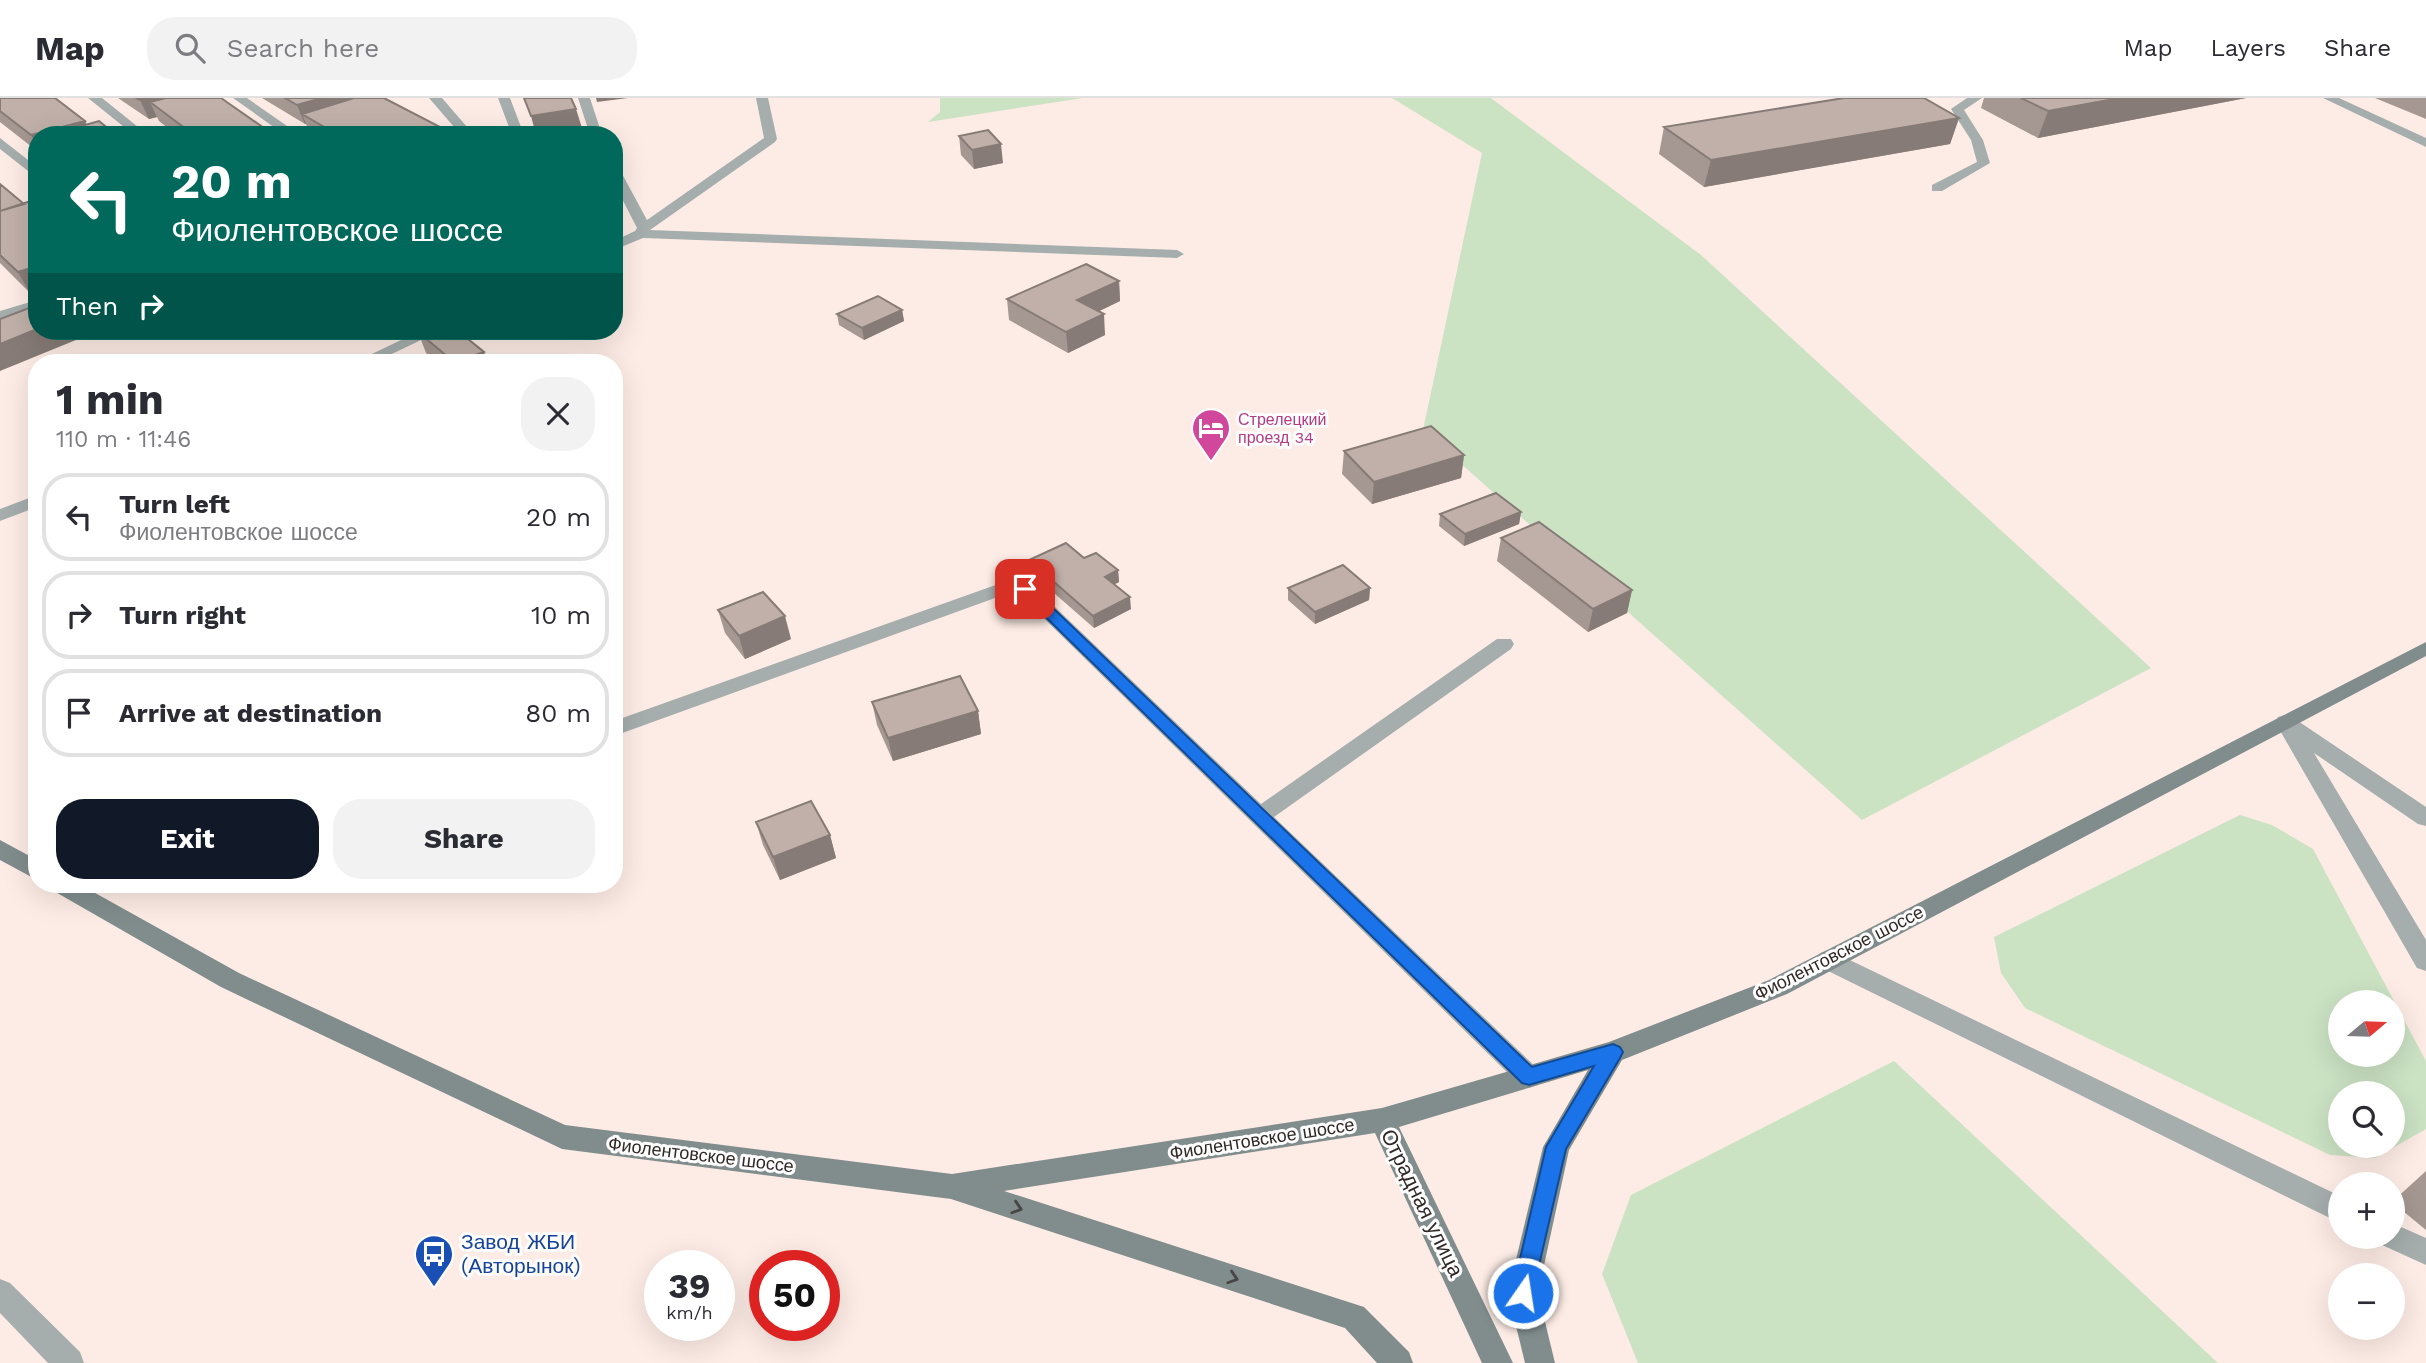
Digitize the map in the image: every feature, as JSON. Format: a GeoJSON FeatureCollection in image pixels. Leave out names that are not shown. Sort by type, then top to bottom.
{"type":"FeatureCollection","features":[{"type":"Feature","properties":{"kind":"main road","name":"Фиолентовское шоссе"},"geometry":{"type":"LineString","coordinates":[[76,893],[230,980],[562,1137],[952,1187],[1382,1120],[1613,1052],[1778,987],[2426,648]]}},
{"type":"Feature","properties":{"kind":"main road"},"geometry":{"type":"LineString","coordinates":[[1,852],[28,866]]}},
{"type":"Feature","properties":{"kind":"main road"},"geometry":{"type":"LineString","coordinates":[[1540,1363],[1523,1293],[1556,1147],[1613,1052]]}},
{"type":"Feature","properties":{"kind":"main road","name":"Отрадная улица"},"geometry":{"type":"LineString","coordinates":[[1382,1120],[1497,1363]]}},
{"type":"Feature","properties":{"kind":"main road"},"geometry":{"type":"LineString","coordinates":[[952,1187],[1354,1317],[1398,1363]]}},
{"type":"Feature","properties":{"kind":"street"},"geometry":{"type":"LineString","coordinates":[[94,98],[130,126]]}},
{"type":"Feature","properties":{"kind":"street"},"geometry":{"type":"LineString","coordinates":[[239,98],[281,126]]}},
{"type":"Feature","properties":{"kind":"street"},"geometry":{"type":"LineString","coordinates":[[435,98],[460,126]]}},
{"type":"Feature","properties":{"kind":"street"},"geometry":{"type":"LineString","coordinates":[[504,98],[515,126]]}},
{"type":"Feature","properties":{"kind":"street"},"geometry":{"type":"LineString","coordinates":[[584,98],[593,126]]}},
{"type":"Feature","properties":{"kind":"street"},"geometry":{"type":"LineString","coordinates":[[623,241],[643,231],[771,139],[762,98]]}},
{"type":"Feature","properties":{"kind":"street"},"geometry":{"type":"LineString","coordinates":[[1937,188],[1984,163],[1977,140],[1956,108],[1976,98]]}},
{"type":"Feature","properties":{"kind":"street"},"geometry":{"type":"LineString","coordinates":[[2329,98],[2426,143]]}},
{"type":"Feature","properties":{"kind":"street"},"geometry":{"type":"LineString","coordinates":[[0,142],[28,166]]}},
{"type":"Feature","properties":{"kind":"street"},"geometry":{"type":"LineString","coordinates":[[623,189],[643,231]]}},
{"type":"Feature","properties":{"kind":"street"},"geometry":{"type":"LineString","coordinates":[[643,231],[1177,254]]}},
{"type":"Feature","properties":{"kind":"street"},"geometry":{"type":"LineString","coordinates":[[0,295],[16,311]]}},
{"type":"Feature","properties":{"kind":"street"},"geometry":{"type":"LineString","coordinates":[[0,316],[28,307]]}},
{"type":"Feature","properties":{"kind":"street"},"geometry":{"type":"LineString","coordinates":[[381,354],[412,340]]}},
{"type":"Feature","properties":{"kind":"street"},"geometry":{"type":"LineString","coordinates":[[0,516],[28,504]]}},
{"type":"Feature","properties":{"kind":"street"},"geometry":{"type":"LineString","coordinates":[[623,726],[1004,588],[1025,589],[1529,1077]]}},
{"type":"Feature","properties":{"kind":"street"},"geometry":{"type":"LineString","coordinates":[[1259,816],[1504,644]]}},
{"type":"Feature","properties":{"kind":"street"},"geometry":{"type":"LineString","coordinates":[[2285,723],[2426,818]]}},
{"type":"Feature","properties":{"kind":"street"},"geometry":{"type":"LineString","coordinates":[[2285,723],[2426,961]]}},
{"type":"Feature","properties":{"kind":"street"},"geometry":{"type":"LineString","coordinates":[[1829,960],[2328,1204]]}},
{"type":"Feature","properties":{"kind":"street"},"geometry":{"type":"LineString","coordinates":[[2405,1242],[2426,1252]]}},
{"type":"Feature","properties":{"kind":"street"},"geometry":{"type":"LineString","coordinates":[[0,1293],[69,1363]]}},
{"type":"Feature","properties":{"kind":"green space"},"geometry":{"type":"Polygon","coordinates":[[[940,98],[1083,98],[928,122],[940,112],[940,98]]]}},
{"type":"Feature","properties":{"kind":"green space"},"geometry":{"type":"Polygon","coordinates":[[[1392,98],[1491,98],[1701,255],[2151,668],[1862,820],[1423,430],[1482,153],[1392,98]]]}},
{"type":"Feature","properties":{"kind":"green space"},"geometry":{"type":"Polygon","coordinates":[[[2240,815],[2272,825],[2313,849],[2388,990],[2328,990],[2328,1068],[2404,1068],[2405,1022],[2426,1061],[2426,1129],[2405,1141],[2405,1081],[2328,1081],[2328,1154],[2025,1008],[2001,973],[1994,937],[2240,815]]]}},
{"type":"Feature","properties":{"kind":"green space"},"geometry":{"type":"Polygon","coordinates":[[[1894,1061],[2218,1363],[1638,1363],[1602,1274],[1631,1195],[1894,1061]]]}},
{"type":"Feature","properties":{"kind":"building"},"geometry":{"type":"Polygon","coordinates":[[[0,98],[55,98],[85,121],[66,126],[28,126],[28,133],[0,111],[0,98]]]}},
{"type":"Feature","properties":{"kind":"building"},"geometry":{"type":"Polygon","coordinates":[[[166,98],[221,98],[261,126],[182,126],[150,102],[166,98]]]}},
{"type":"Feature","properties":{"kind":"building"},"geometry":{"type":"Polygon","coordinates":[[[285,98],[322,98],[297,105],[285,98]]]}},
{"type":"Feature","properties":{"kind":"building"},"geometry":{"type":"Polygon","coordinates":[[[354,98],[384,98],[438,126],[323,126],[302,114],[354,98]]]}},
{"type":"Feature","properties":{"kind":"building"},"geometry":{"type":"Polygon","coordinates":[[[524,98],[571,98],[576,109],[531,116],[524,98]]]}},
{"type":"Feature","properties":{"kind":"building"},"geometry":{"type":"Polygon","coordinates":[[[1844,98],[1924,98],[1959,118],[1711,160],[1664,127],[1844,98]]]}},
{"type":"Feature","properties":{"kind":"building"},"geometry":{"type":"Polygon","coordinates":[[[2021,98],[2120,98],[2048,111],[2021,98]]]}},
{"type":"Feature","properties":{"kind":"building"},"geometry":{"type":"Polygon","coordinates":[[[99,121],[105,126],[81,126],[99,121]]]}},
{"type":"Feature","properties":{"kind":"building"},"geometry":{"type":"Polygon","coordinates":[[[988,130],[1001,144],[972,150],[959,136],[988,130]]]}},
{"type":"Feature","properties":{"kind":"building"},"geometry":{"type":"Polygon","coordinates":[[[0,184],[24,204],[0,211],[0,184]]]}},
{"type":"Feature","properties":{"kind":"building"},"geometry":{"type":"Polygon","coordinates":[[[28,202],[28,269],[18,272],[0,255],[0,211],[28,202]]]}},
{"type":"Feature","properties":{"kind":"building"},"geometry":{"type":"Polygon","coordinates":[[[1086,264],[1119,281],[1077,300],[1104,314],[1066,332],[1007,299],[1086,264]]]}},
{"type":"Feature","properties":{"kind":"building"},"geometry":{"type":"Polygon","coordinates":[[[878,296],[902,310],[862,328],[837,314],[878,296]]]}},
{"type":"Feature","properties":{"kind":"building"},"geometry":{"type":"Polygon","coordinates":[[[28,308],[28,333],[0,344],[0,319],[28,308]]]}},
{"type":"Feature","properties":{"kind":"building"},"geometry":{"type":"Polygon","coordinates":[[[428,340],[469,340],[484,352],[478,354],[444,354],[428,340]]]}},
{"type":"Feature","properties":{"kind":"building"},"geometry":{"type":"Polygon","coordinates":[[[1431,426],[1464,455],[1374,482],[1344,451],[1431,426]]]}},
{"type":"Feature","properties":{"kind":"building"},"geometry":{"type":"Polygon","coordinates":[[[1496,493],[1521,512],[1465,534],[1440,514],[1496,493]]]}},
{"type":"Feature","properties":{"kind":"building"},"geometry":{"type":"Polygon","coordinates":[[[1539,522],[1632,590],[1593,609],[1501,538],[1539,522]]]}},
{"type":"Feature","properties":{"kind":"building"},"geometry":{"type":"Polygon","coordinates":[[[1066,543],[1084,558],[1096,553],[1118,570],[1105,577],[1130,597],[1093,616],[1029,560],[1066,543]]]}},
{"type":"Feature","properties":{"kind":"building"},"geometry":{"type":"Polygon","coordinates":[[[1343,565],[1370,588],[1315,612],[1288,588],[1343,565]]]}},
{"type":"Feature","properties":{"kind":"building"},"geometry":{"type":"Polygon","coordinates":[[[763,592],[785,616],[739,636],[718,610],[763,592]]]}},
{"type":"Feature","properties":{"kind":"building"},"geometry":{"type":"Polygon","coordinates":[[[960,676],[978,711],[888,738],[872,702],[960,676]]]}},
{"type":"Feature","properties":{"kind":"building"},"geometry":{"type":"Polygon","coordinates":[[[811,801],[830,835],[773,857],[756,822],[811,801]]]}},
{"type":"Feature","properties":{"kind":"place","name":"Стрелецкий проезд 34"},"geometry":{"type":"Point","coordinates":[1211,462]}},
{"type":"Feature","properties":{"kind":"place","name":"Завод ЖБИ (Авторынок)"},"geometry":{"type":"Point","coordinates":[434,1288]}},
{"type":"Feature","properties":{"kind":"route"},"geometry":{"type":"LineString","coordinates":[[1025,589],[1529,1077],[1613,1052],[1556,1147],[1523,1293]]}}]}
